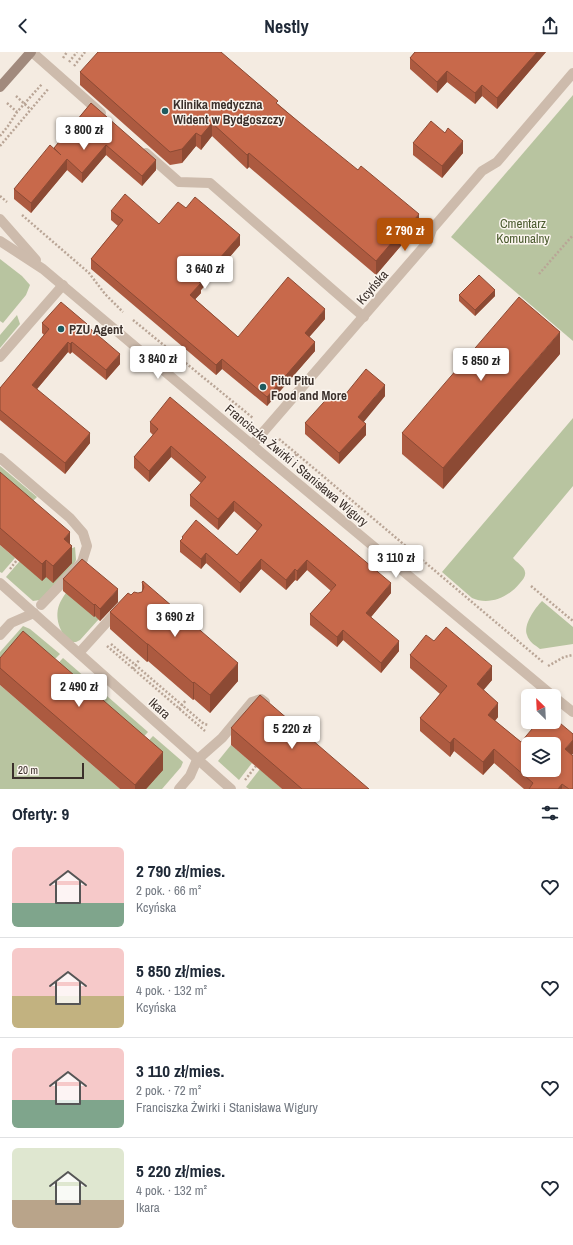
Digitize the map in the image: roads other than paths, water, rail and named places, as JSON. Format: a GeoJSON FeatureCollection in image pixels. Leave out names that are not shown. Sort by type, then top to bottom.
{"type":"FeatureCollection","features":[{"type":"Feature","properties":{"kind":"main road"},"geometry":{"type":"LineString","coordinates":[[0,87],[31,52]]}},
{"type":"Feature","properties":{"kind":"street"},"geometry":{"type":"LineString","coordinates":[[31,52],[60,75],[110,120]]}},
{"type":"Feature","properties":{"kind":"street","name":"Kcyńska"},"geometry":{"type":"LineString","coordinates":[[252,445],[427,243],[432,229],[482,172],[497,162],[573,73]]}},
{"type":"Feature","properties":{"kind":"street"},"geometry":{"type":"LineString","coordinates":[[138,146],[179,182],[210,183],[364,317]]}},
{"type":"Feature","properties":{"kind":"street","name":"Franciszka Żwirki i Stanisława Wigury"},"geometry":{"type":"LineString","coordinates":[[0,219],[43,269]]}},
{"type":"Feature","properties":{"kind":"street","name":"Franciszka Żwirki i Stanisława Wigury"},"geometry":{"type":"LineString","coordinates":[[0,241],[43,269],[63,285],[252,445],[546,689]]}},
{"type":"Feature","properties":{"kind":"street"},"geometry":{"type":"LineString","coordinates":[[0,357],[63,285]]}},
{"type":"Feature","properties":{"kind":"street"},"geometry":{"type":"LineString","coordinates":[[0,458],[70,518],[83,533],[87,546],[82,562],[37,609],[11,623],[0,635]]}},
{"type":"Feature","properties":{"kind":"street","name":"Ikara"},"geometry":{"type":"LineString","coordinates":[[0,583],[37,609],[79,653],[231,789]]}},
{"type":"Feature","properties":{"kind":"street"},"geometry":{"type":"LineString","coordinates":[[79,653],[124,604]]}},
{"type":"Feature","properties":{"kind":"street"},"geometry":{"type":"LineString","coordinates":[[179,789],[190,776],[197,760],[217,742],[252,702],[264,700],[275,710]]}},
{"type":"Feature","properties":{"kind":"street","name":"Franciszka Żwirki i Stanisława Wigury"},"geometry":{"type":"LineString","coordinates":[[561,702],[573,712]]}},
{"type":"Feature","properties":{"kind":"place","name":"Klinika medyczna Wident w Bydgoszczy"},"geometry":{"type":"Point","coordinates":[165,111]}},
{"type":"Feature","properties":{"kind":"place","name":"PZU Agent"},"geometry":{"type":"Point","coordinates":[61,329]}},
{"type":"Feature","properties":{"kind":"place","name":"Pitu Pitu Food and More"},"geometry":{"type":"Point","coordinates":[263,387]}},
{"type":"Feature","properties":{"kind":"park label","name":"Cmentarz Komunalny"},"geometry":{"type":"Point","coordinates":[523,230]}}]}
